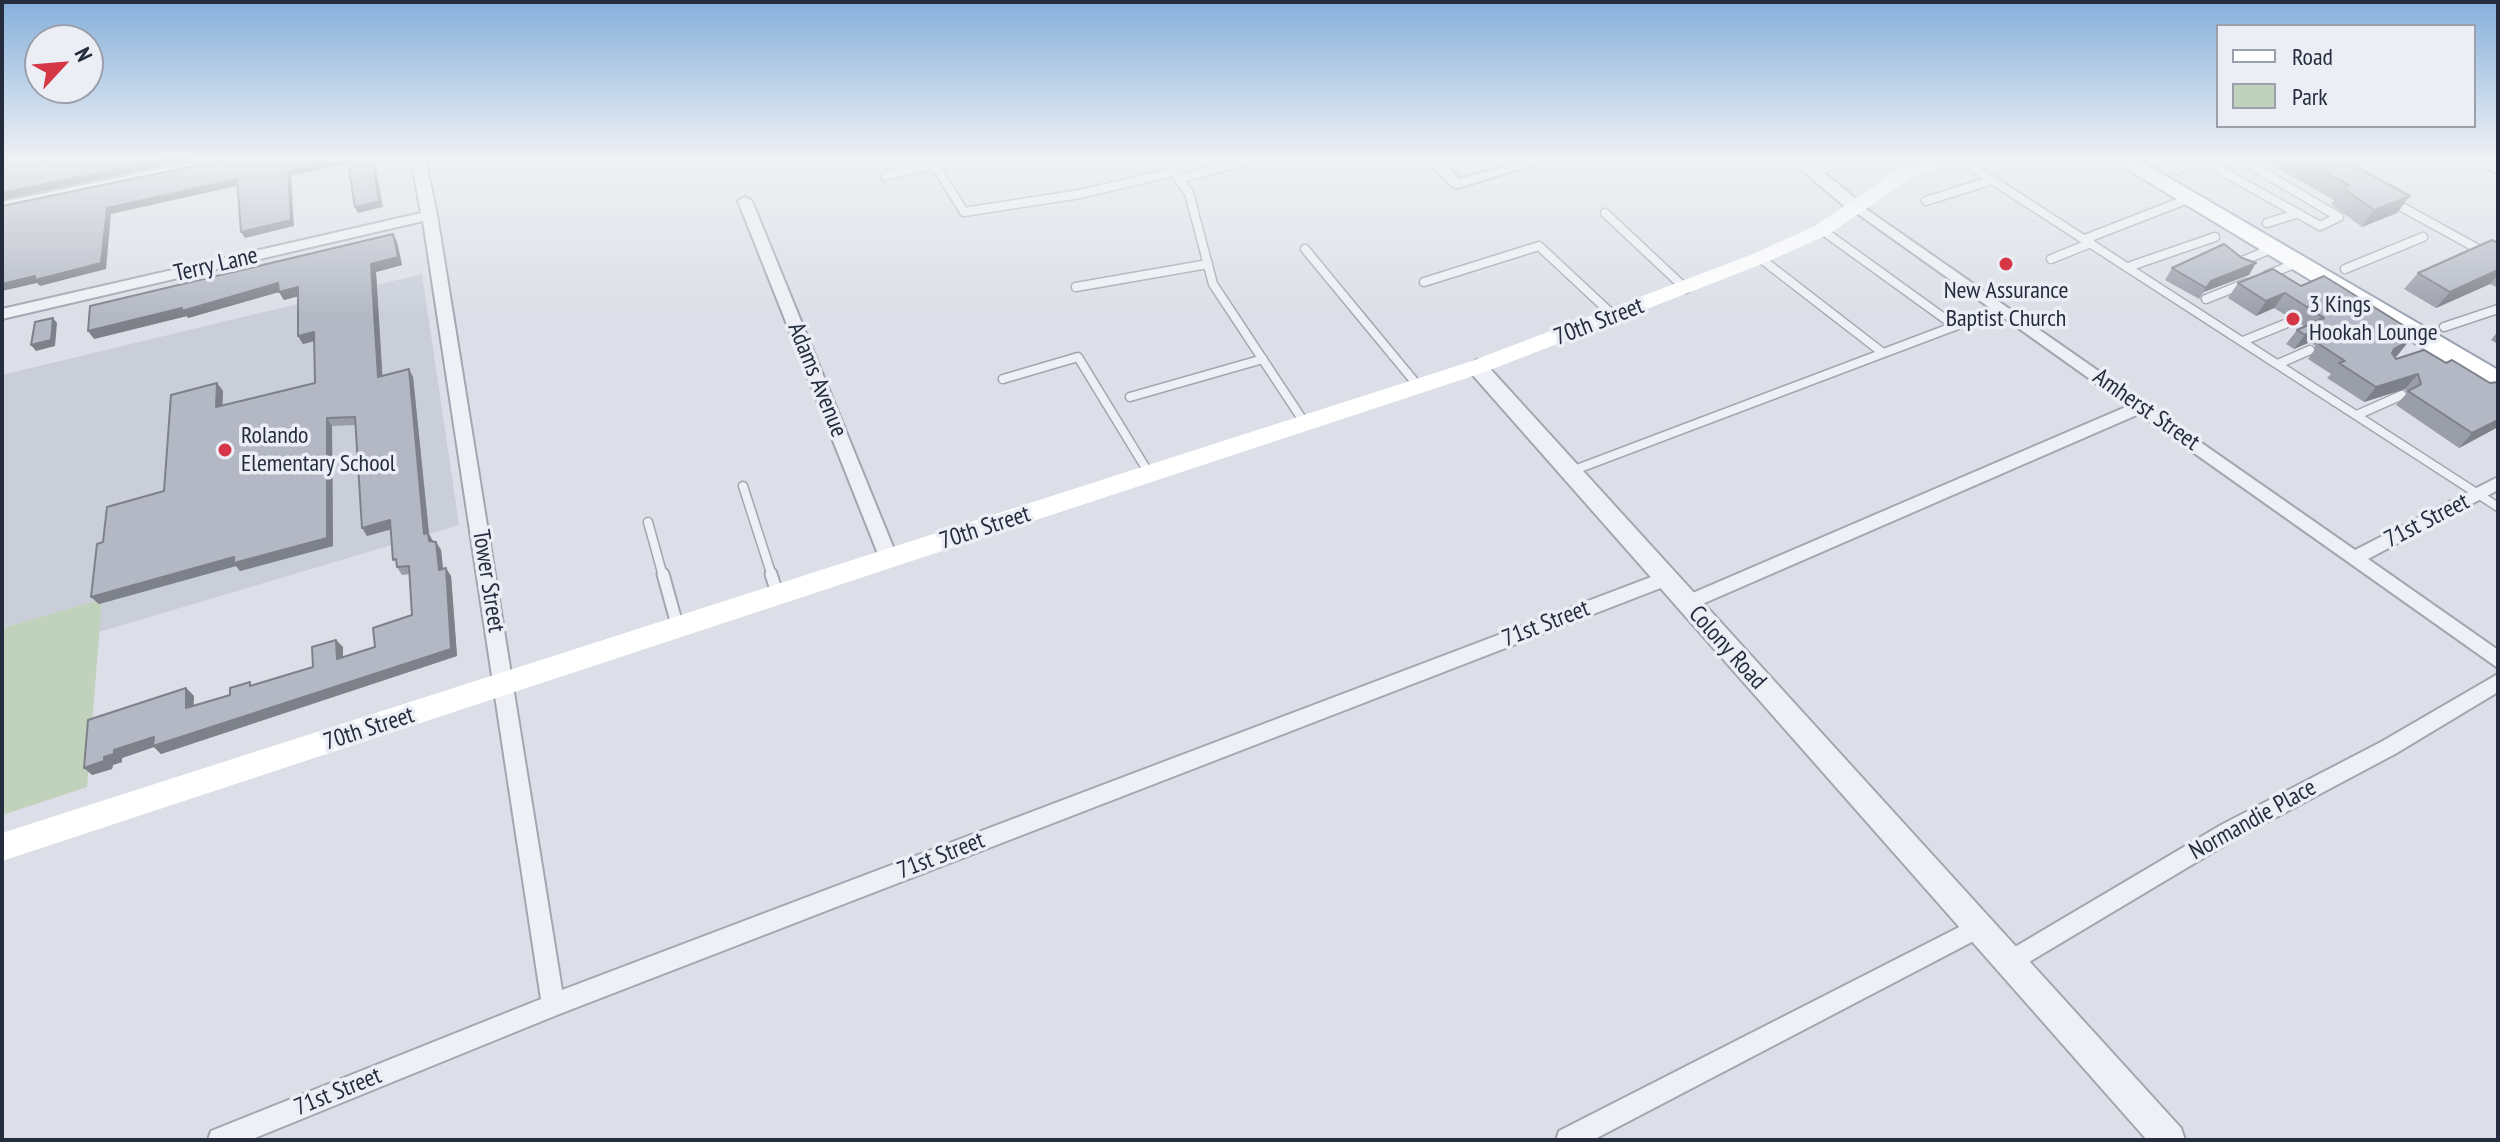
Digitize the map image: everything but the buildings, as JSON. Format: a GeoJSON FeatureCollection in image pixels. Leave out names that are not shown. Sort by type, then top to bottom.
{"type":"FeatureCollection","features":[{"type":"Feature","properties":{"kind":"main road","name":"70th Street"},"geometry":{"type":"LineString","coordinates":[[2,847],[1419,387],[1686,289],[1822,230],[1849,211]]}},
{"type":"Feature","properties":{"kind":"main road"},"geometry":{"type":"LineString","coordinates":[[2209,211],[2436,342],[2498,382]]}},
{"type":"Feature","properties":{"kind":"main road"},"geometry":{"type":"LineString","coordinates":[[2247,211],[2345,269],[2436,342],[2498,359]]}},
{"type":"Feature","properties":{"kind":"street","name":"Tower Street"},"geometry":{"type":"LineString","coordinates":[[429,211],[553,1005]]}},
{"type":"Feature","properties":{"kind":"street","name":"Adams Avenue"},"geometry":{"type":"LineString","coordinates":[[749,211],[889,559]]}},
{"type":"Feature","properties":{"kind":"street","name":"Amherst Street"},"geometry":{"type":"LineString","coordinates":[[1863,211],[2498,660]]}},
{"type":"Feature","properties":{"kind":"street","name":"Terry Lane"},"geometry":{"type":"LineString","coordinates":[[2,314],[430,215]]}},
{"type":"Feature","properties":{"kind":"street","name":"Colony Road"},"geometry":{"type":"LineString","coordinates":[[1477,367],[1568,472],[2011,961]]}},
{"type":"Feature","properties":{"kind":"street"},"geometry":{"type":"LineString","coordinates":[[1687,603],[2141,407]]}},
{"type":"Feature","properties":{"kind":"street","name":"71st Street"},"geometry":{"type":"LineString","coordinates":[[2355,558],[2498,483]]}},
{"type":"Feature","properties":{"kind":"street","name":"71st Street"},"geometry":{"type":"LineString","coordinates":[[220,1140],[553,1005],[1665,579]]}},
{"type":"Feature","properties":{"kind":"street","name":"Normandie Place"},"geometry":{"type":"LineString","coordinates":[[2011,961],[2228,832],[2388,748],[2498,682]]}},
{"type":"Feature","properties":{"kind":"street"},"geometry":{"type":"LineString","coordinates":[[1568,1140],[1979,927]]}},
{"type":"Feature","properties":{"kind":"street"},"geometry":{"type":"LineString","coordinates":[[2011,961],[2169,1140]]}},
{"type":"Feature","properties":{"kind":"lane"},"geometry":{"type":"LineString","coordinates":[[1194,211],[1213,284],[1306,425]]}},
{"type":"Feature","properties":{"kind":"lane"},"geometry":{"type":"LineString","coordinates":[[2041,211],[2498,507]]}},
{"type":"Feature","properties":{"kind":"lane"},"geometry":{"type":"LineString","coordinates":[[2051,259],[2159,211]]}},
{"type":"Feature","properties":{"kind":"lane"},"geometry":{"type":"LineString","coordinates":[[2291,211],[2320,226],[2339,217],[2329,211]]}},
{"type":"Feature","properties":{"kind":"lane"},"geometry":{"type":"LineString","coordinates":[[2409,211],[2498,260]]}},
{"type":"Feature","properties":{"kind":"lane"},"geometry":{"type":"LineString","coordinates":[[1605,213],[1686,289]]}},
{"type":"Feature","properties":{"kind":"lane"},"geometry":{"type":"LineString","coordinates":[[2267,223],[2296,214]]}},
{"type":"Feature","properties":{"kind":"lane"},"geometry":{"type":"LineString","coordinates":[[1822,230],[1955,326]]}},
{"type":"Feature","properties":{"kind":"lane"},"geometry":{"type":"LineString","coordinates":[[2128,267],[2215,237]]}},
{"type":"Feature","properties":{"kind":"lane"},"geometry":{"type":"LineString","coordinates":[[2345,269],[2423,237]]}},
{"type":"Feature","properties":{"kind":"lane"},"geometry":{"type":"LineString","coordinates":[[1424,282],[1539,246],[1614,316]]}},
{"type":"Feature","properties":{"kind":"lane"},"geometry":{"type":"LineString","coordinates":[[2238,263],[2273,248]]}},
{"type":"Feature","properties":{"kind":"lane"},"geometry":{"type":"LineString","coordinates":[[1305,249],[1419,387]]}},
{"type":"Feature","properties":{"kind":"lane"},"geometry":{"type":"LineString","coordinates":[[1760,258],[1883,353]]}},
{"type":"Feature","properties":{"kind":"lane"},"geometry":{"type":"LineString","coordinates":[[2206,299],[2297,263]]}},
{"type":"Feature","properties":{"kind":"lane"},"geometry":{"type":"LineString","coordinates":[[1076,287],[1208,264]]}},
{"type":"Feature","properties":{"kind":"lane"},"geometry":{"type":"LineString","coordinates":[[1568,472],[2000,309]]}},
{"type":"Feature","properties":{"kind":"lane"},"geometry":{"type":"LineString","coordinates":[[2436,342],[2498,309]]}},
{"type":"Feature","properties":{"kind":"lane"},"geometry":{"type":"LineString","coordinates":[[2243,341],[2285,324]]}},
{"type":"Feature","properties":{"kind":"lane"},"geometry":{"type":"LineString","coordinates":[[2278,364],[2310,350]]}},
{"type":"Feature","properties":{"kind":"lane"},"geometry":{"type":"LineString","coordinates":[[1003,379],[1078,357],[1150,475]]}},
{"type":"Feature","properties":{"kind":"lane"},"geometry":{"type":"LineString","coordinates":[[1130,397],[1263,359]]}},
{"type":"Feature","properties":{"kind":"lane"},"geometry":{"type":"LineString","coordinates":[[2357,415],[2402,395]]}},
{"type":"Feature","properties":{"kind":"lane"},"geometry":{"type":"LineString","coordinates":[[743,486],[778,596]]}},
{"type":"Feature","properties":{"kind":"lane"},"geometry":{"type":"LineString","coordinates":[[648,522],[678,628]]}},
{"type":"Feature","properties":{"kind":"shaded area","name":"Rolando Elementary School"},"geometry":{"type":"Polygon","coordinates":[[[422,274],[459,525],[99,632],[102,599],[2,628],[2,375],[422,274]]]}},
{"type":"Feature","properties":{"kind":"green space"},"geometry":{"type":"Polygon","coordinates":[[[102,599],[87,787],[2,815],[2,628],[102,599]]]}},
{"type":"Feature","properties":{"kind":"place","name":"New Assurance Baptist Church"},"geometry":{"type":"Point","coordinates":[2006,264]}},
{"type":"Feature","properties":{"kind":"place","name":"3 Kings Hookah Lounge"},"geometry":{"type":"Point","coordinates":[2293,319]}},
{"type":"Feature","properties":{"kind":"place","name":"Rolando Elementary School"},"geometry":{"type":"Point","coordinates":[225,450]}}]}
